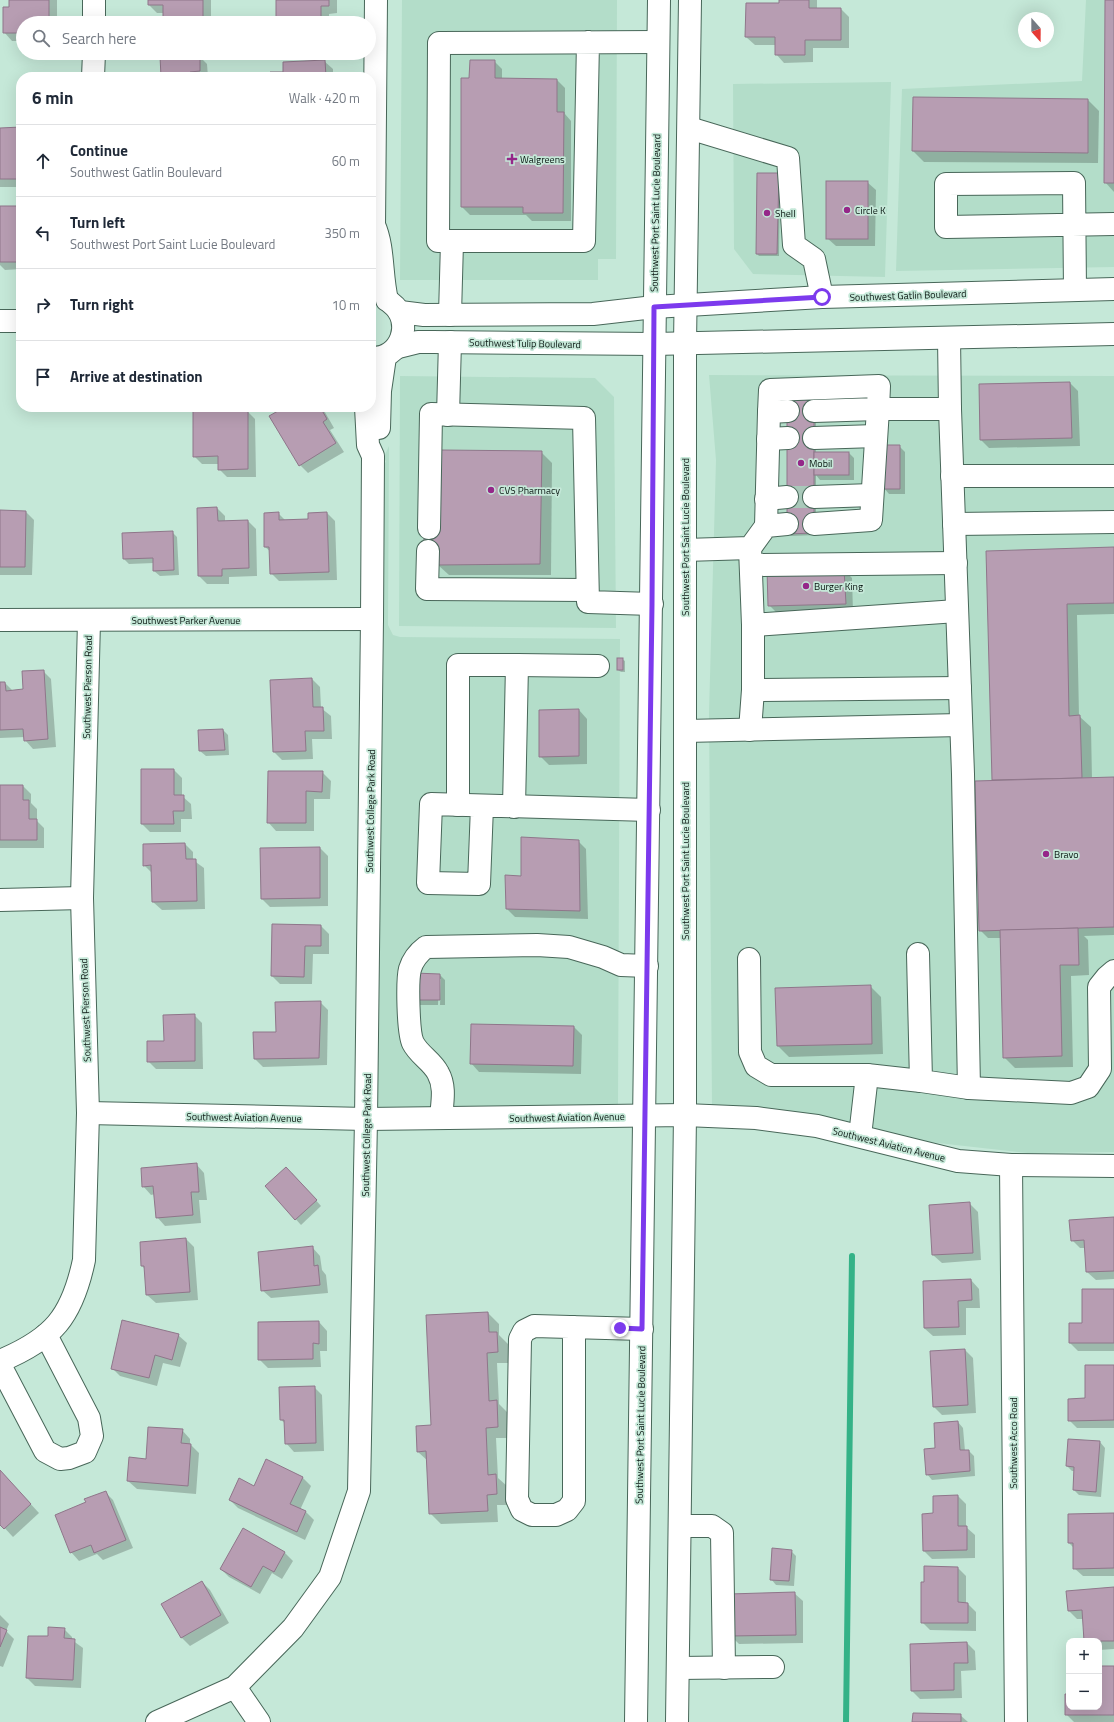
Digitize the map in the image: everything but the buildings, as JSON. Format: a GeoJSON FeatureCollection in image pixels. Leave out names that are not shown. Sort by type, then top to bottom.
{"type":"FeatureCollection","features":[{"type":"Feature","properties":{"kind":"street"},"geometry":{"type":"LineString","coordinates":[[94,0],[94,16]]}},
{"type":"Feature","properties":{"kind":"street"},"geometry":{"type":"LineString","coordinates":[[376,0],[376,16]]}},
{"type":"Feature","properties":{"kind":"street","name":"Southwest Port Saint Lucie Boulevard"},"geometry":{"type":"LineString","coordinates":[[636,1722],[652,604],[658,0]]}},
{"type":"Feature","properties":{"kind":"street","name":"Southwest Port Saint Lucie Boulevard"},"geometry":{"type":"LineString","coordinates":[[677,1722],[685,1115],[685,344],[690,0]]}},
{"type":"Feature","properties":{"kind":"street"},"geometry":{"type":"LineString","coordinates":[[588,42],[584,241],[438,241],[439,43],[588,42],[658,42]]}},
{"type":"Feature","properties":{"kind":"street"},"geometry":{"type":"LineString","coordinates":[[94,60],[94,72]]}},
{"type":"Feature","properties":{"kind":"street"},"geometry":{"type":"LineString","coordinates":[[375,60],[375,72]]}},
{"type":"Feature","properties":{"kind":"street"},"geometry":{"type":"LineString","coordinates":[[689,128],[788,158],[794,245],[814,259],[822,297]]}},
{"type":"Feature","properties":{"kind":"street"},"geometry":{"type":"LineString","coordinates":[[1075,290],[1074,224],[1074,183],[946,184],[946,227],[1074,224],[1114,224]]}},
{"type":"Feature","properties":{"kind":"street"},"geometry":{"type":"LineString","coordinates":[[376,233],[379,237],[386,303],[418,315],[593,314],[654,307]]}},
{"type":"Feature","properties":{"kind":"street"},"geometry":{"type":"LineString","coordinates":[[450,315],[452,242]]}},
{"type":"Feature","properties":{"kind":"street","name":"Southwest Gatlin Boulevard"},"geometry":{"type":"LineString","coordinates":[[654,307],[822,297],[1114,289]]}},
{"type":"Feature","properties":{"kind":"street","name":"Southwest College Park Road"},"geometry":{"type":"LineString","coordinates":[[372,456],[379,444],[380,391],[385,354],[402,339],[403,329],[386,303]]}},
{"type":"Feature","properties":{"kind":"street"},"geometry":{"type":"LineString","coordinates":[[0,320],[16,321]]}},
{"type":"Feature","properties":{"kind":"street"},"geometry":{"type":"LineString","coordinates":[[654,344],[1114,334]]}},
{"type":"Feature","properties":{"kind":"street"},"geometry":{"type":"LineString","coordinates":[[949,338],[970,1088]]}},
{"type":"Feature","properties":{"kind":"street","name":"Southwest Tulip Boulevard"},"geometry":{"type":"LineString","coordinates":[[385,354],[418,342],[654,344]]}},
{"type":"Feature","properties":{"kind":"street"},"geometry":{"type":"LineString","coordinates":[[448,415],[450,342]]}},
{"type":"Feature","properties":{"kind":"street"},"geometry":{"type":"LineString","coordinates":[[750,730],[753,690],[753,625],[750,557],[766,526],[777,498],[778,412],[770,390],[879,386],[871,520],[814,524]]}},
{"type":"Feature","properties":{"kind":"street"},"geometry":{"type":"LineString","coordinates":[[814,411],[950,409]]}},
{"type":"Feature","properties":{"kind":"street","name":"Southwest College Park Road"},"geometry":{"type":"LineString","coordinates":[[157,1722],[235,1687],[294,1628],[330,1577],[359,1491],[366,1119],[372,619],[372,456],[368,445],[366,412]]}},
{"type":"Feature","properties":{"kind":"street"},"geometry":{"type":"LineString","coordinates":[[428,528],[431,414],[584,418],[588,602],[652,604]]}},
{"type":"Feature","properties":{"kind":"street"},"geometry":{"type":"LineString","coordinates":[[814,438],[876,436]]}},
{"type":"Feature","properties":{"kind":"street"},"geometry":{"type":"LineString","coordinates":[[952,476],[1114,476]]}},
{"type":"Feature","properties":{"kind":"street"},"geometry":{"type":"LineString","coordinates":[[814,497],[872,495]]}},
{"type":"Feature","properties":{"kind":"street"},"geometry":{"type":"LineString","coordinates":[[954,524],[1114,522]]}},
{"type":"Feature","properties":{"kind":"street"},"geometry":{"type":"LineString","coordinates":[[766,526],[787,524]]}},
{"type":"Feature","properties":{"kind":"street"},"geometry":{"type":"LineString","coordinates":[[685,550],[750,557],[956,563]]}},
{"type":"Feature","properties":{"kind":"street"},"geometry":{"type":"LineString","coordinates":[[428,551],[427,589],[587,590]]}},
{"type":"Feature","properties":{"kind":"street"},"geometry":{"type":"LineString","coordinates":[[753,625],[957,611]]}},
{"type":"Feature","properties":{"kind":"street","name":"Southwest Parker Avenue"},"geometry":{"type":"LineString","coordinates":[[0,620],[89,621],[372,619]]}},
{"type":"Feature","properties":{"kind":"street","name":"Southwest Pierson Road"},"geometry":{"type":"LineString","coordinates":[[0,1361],[27,1350],[46,1335],[60,1321],[72,1302],[80,1283],[84,1260],[88,1113],[82,898],[89,621]]}},
{"type":"Feature","properties":{"kind":"street"},"geometry":{"type":"LineString","coordinates":[[458,805],[458,665],[598,666]]}},
{"type":"Feature","properties":{"kind":"street"},"geometry":{"type":"LineString","coordinates":[[514,806],[517,665]]}},
{"type":"Feature","properties":{"kind":"street"},"geometry":{"type":"LineString","coordinates":[[753,690],[960,688]]}},
{"type":"Feature","properties":{"kind":"street"},"geometry":{"type":"LineString","coordinates":[[685,731],[961,725]]}},
{"type":"Feature","properties":{"kind":"street"},"geometry":{"type":"LineString","coordinates":[[482,806],[479,884],[428,883],[431,804],[649,810]]}},
{"type":"Feature","properties":{"kind":"street"},"geometry":{"type":"LineString","coordinates":[[0,900],[82,898]]}},
{"type":"Feature","properties":{"kind":"street"},"geometry":{"type":"LineString","coordinates":[[441,1118],[443,1090],[438,1073],[428,1060],[418,1052],[411,1040],[408,1011],[410,970],[417,955],[426,947],[537,945],[569,947],[603,956],[621,965],[647,966]]}},
{"type":"Feature","properties":{"kind":"street"},"geometry":{"type":"LineString","coordinates":[[918,954],[922,1082]]}},
{"type":"Feature","properties":{"kind":"street"},"geometry":{"type":"LineString","coordinates":[[749,959],[750,1052],[756,1066],[771,1074],[867,1075],[970,1088],[1071,1093],[1088,1087],[1100,1069],[1099,987],[1114,971]]}},
{"type":"Feature","properties":{"kind":"street"},"geometry":{"type":"LineString","coordinates":[[860,1136],[867,1075]]}},
{"type":"Feature","properties":{"kind":"street","name":"Southwest Aviation Avenue"},"geometry":{"type":"LineString","coordinates":[[88,1113],[366,1119],[685,1115],[756,1118],[817,1126],[958,1161],[1011,1165],[1114,1166]]}},
{"type":"Feature","properties":{"kind":"street","name":"Southwest Acco Road"},"geometry":{"type":"LineString","coordinates":[[1011,1165],[1016,1722]]}},
{"type":"Feature","properties":{"kind":"street"},"geometry":{"type":"LineString","coordinates":[[574,1327],[574,1501],[567,1510],[556,1515],[532,1515],[522,1510],[517,1498],[520,1339],[524,1330],[534,1326],[574,1327],[642,1329]]}},
{"type":"Feature","properties":{"kind":"street"},"geometry":{"type":"LineString","coordinates":[[0,1365],[45,1451],[60,1458],[69,1458],[85,1452],[92,1436],[89,1418],[46,1335]]}},
{"type":"Feature","properties":{"kind":"street"},"geometry":{"type":"LineString","coordinates":[[680,1526],[712,1526],[722,1533],[724,1668]]}},
{"type":"Feature","properties":{"kind":"street"},"geometry":{"type":"LineString","coordinates":[[678,1668],[774,1667]]}},
{"type":"Feature","properties":{"kind":"street"},"geometry":{"type":"LineString","coordinates":[[235,1687],[259,1722]]}},
{"type":"Feature","properties":{"kind":"shaded area"},"geometry":{"type":"Polygon","coordinates":[[[402,0],[617,0],[616,259],[598,259],[598,280],[400,280],[402,0]]]}},
{"type":"Feature","properties":{"kind":"shaded area"},"geometry":{"type":"Polygon","coordinates":[[[1086,0],[1114,0],[1114,267],[896,271],[902,89],[1082,81],[1086,0]]]}},
{"type":"Feature","properties":{"kind":"shaded area"},"geometry":{"type":"Polygon","coordinates":[[[891,82],[885,277],[753,274],[734,249],[733,84],[891,82]]]}},
{"type":"Feature","properties":{"kind":"shaded area"},"geometry":{"type":"Polygon","coordinates":[[[709,375],[1114,376],[1114,1152],[1028,1153],[929,1142],[817,1115],[756,1107],[712,1105],[709,713],[716,460],[709,375]]]}},
{"type":"Feature","properties":{"kind":"shaded area"},"geometry":{"type":"Polygon","coordinates":[[[400,376],[595,378],[614,397],[616,628],[399,626],[400,376]]]}},
{"type":"Feature","properties":{"kind":"shaded area"},"geometry":{"type":"Polygon","coordinates":[[[389,446],[388,625],[393,635],[400,637],[620,639],[618,1105],[376,1108],[384,630],[383,464],[386,462],[384,457],[389,446]]]}},
{"type":"Feature","properties":{"kind":"waterway"},"geometry":{"type":"LineString","coordinates":[[846,1722],[852,1256]]}},
{"type":"Feature","properties":{"kind":"tunnel"},"geometry":{"type":"LineString","coordinates":[[787,497],[814,497]]}},
{"type":"Feature","properties":{"kind":"place","name":"Walgreens"},"geometry":{"type":"Point","coordinates":[512,159]}},
{"type":"Feature","properties":{"kind":"place","name":"Circle K"},"geometry":{"type":"Point","coordinates":[847,210]}},
{"type":"Feature","properties":{"kind":"place","name":"Shell"},"geometry":{"type":"Point","coordinates":[767,213]}},
{"type":"Feature","properties":{"kind":"place","name":"Mobil"},"geometry":{"type":"Point","coordinates":[801,463]}},
{"type":"Feature","properties":{"kind":"place","name":"CVS Pharmacy"},"geometry":{"type":"Point","coordinates":[491,490]}},
{"type":"Feature","properties":{"kind":"place","name":"Burger King"},"geometry":{"type":"Point","coordinates":[806,586]}},
{"type":"Feature","properties":{"kind":"place","name":"Bravo"},"geometry":{"type":"Point","coordinates":[1046,854]}},
{"type":"Feature","properties":{"kind":"route"},"geometry":{"type":"LineString","coordinates":[[620,1328],[642,1329],[652,604],[654,307],[822,297]]}}]}
